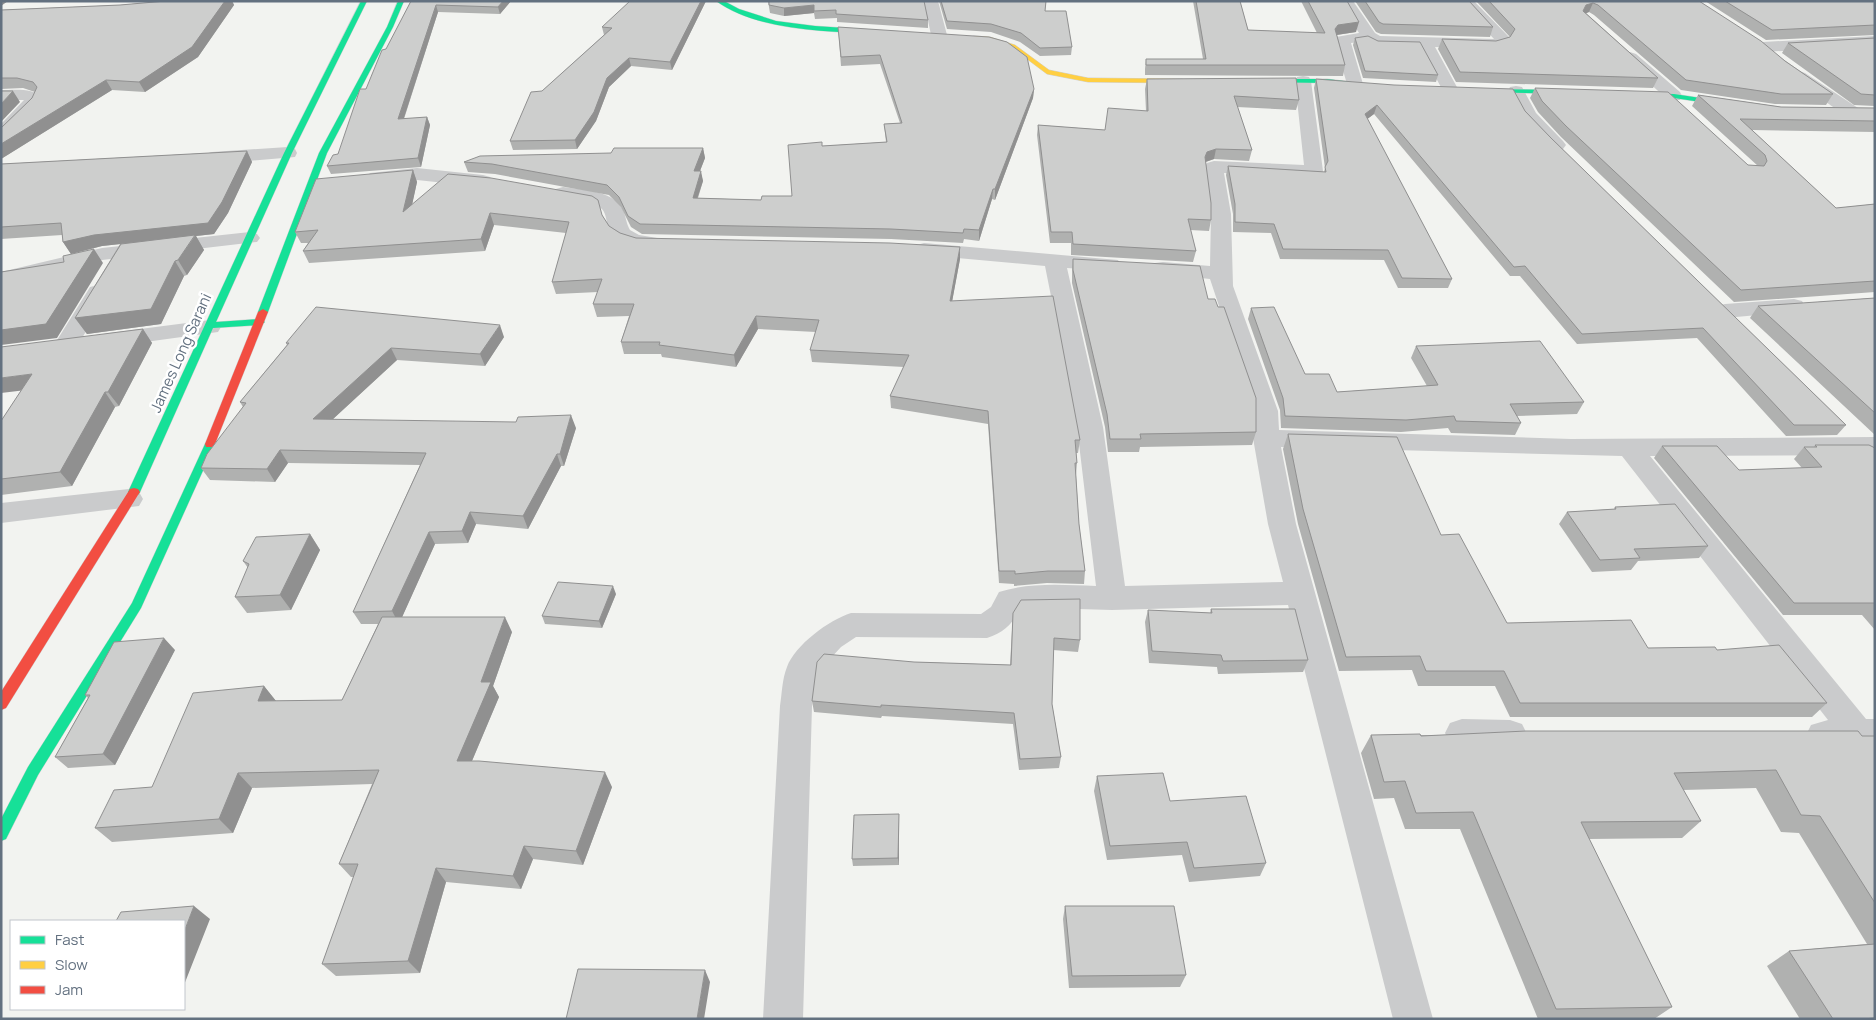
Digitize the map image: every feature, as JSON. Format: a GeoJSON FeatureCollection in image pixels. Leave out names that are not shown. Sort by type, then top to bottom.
{"type":"FeatureCollection","features":[{"type":"Feature","properties":{"kind":"main road","name":"James Long Sarani"},"geometry":{"type":"LineString","coordinates":[[1,704],[139,484],[288,153],[364,1]]}},
{"type":"Feature","properties":{"kind":"main road"},"geometry":{"type":"LineString","coordinates":[[1,834],[34,771],[137,605],[204,459],[260,322],[323,153],[390,27],[401,1]]}},
{"type":"Feature","properties":{"kind":"main road"},"geometry":{"type":"LineString","coordinates":[[719,1],[742,14],[771,21],[838,31],[891,32]]}},
{"type":"Feature","properties":{"kind":"main road"},"geometry":{"type":"LineString","coordinates":[[964,37],[990,39],[1014,46],[1047,72],[1088,80],[1141,82],[1193,80]]}},
{"type":"Feature","properties":{"kind":"main road"},"geometry":{"type":"LineString","coordinates":[[1248,81],[1359,84]]}},
{"type":"Feature","properties":{"kind":"main road"},"geometry":{"type":"LineString","coordinates":[[1455,89],[1584,93]]}},
{"type":"Feature","properties":{"kind":"main road"},"geometry":{"type":"LineString","coordinates":[[1622,94],[1671,96],[1747,107]]}},
{"type":"Feature","properties":{"kind":"main road"},"geometry":{"type":"LineString","coordinates":[[1833,112],[1859,112]]}},
{"type":"Feature","properties":{"kind":"main road"},"geometry":{"type":"LineString","coordinates":[[210,326],[260,322]]}},
{"type":"Feature","properties":{"kind":"street"},"geometry":{"type":"LineString","coordinates":[[931,1],[938,35]]}},
{"type":"Feature","properties":{"kind":"street"},"geometry":{"type":"LineString","coordinates":[[1346,1],[1369,36],[1377,41],[1388,43],[1500,42],[1502,38],[1498,32],[1465,1]]}},
{"type":"Feature","properties":{"kind":"street"},"geometry":{"type":"LineString","coordinates":[[1359,84],[1342,40],[1369,36]]}},
{"type":"Feature","properties":{"kind":"street"},"geometry":{"type":"LineString","coordinates":[[1747,37],[1782,63],[1859,112]]}},
{"type":"Feature","properties":{"kind":"street"},"geometry":{"type":"LineString","coordinates":[[1763,48],[1875,41]]}},
{"type":"Feature","properties":{"kind":"street"},"geometry":{"type":"LineString","coordinates":[[1425,43],[1455,89]]}},
{"type":"Feature","properties":{"kind":"street"},"geometry":{"type":"LineString","coordinates":[[1620,48],[1689,114]]}},
{"type":"Feature","properties":{"kind":"street"},"geometry":{"type":"LineString","coordinates":[[1221,278],[1221,214],[1214,167],[1314,171],[1302,81]]}},
{"type":"Feature","properties":{"kind":"street"},"geometry":{"type":"LineString","coordinates":[[1516,91],[1529,115],[1574,162]]}},
{"type":"Feature","properties":{"kind":"street"},"geometry":{"type":"LineString","coordinates":[[1,95],[25,95],[33,98],[31,104],[1,134]]}},
{"type":"Feature","properties":{"kind":"street"},"geometry":{"type":"LineString","coordinates":[[199,159],[288,153]]}},
{"type":"Feature","properties":{"kind":"street"},"geometry":{"type":"LineString","coordinates":[[312,184],[417,174],[474,161]]}},
{"type":"Feature","properties":{"kind":"street"},"geometry":{"type":"LineString","coordinates":[[417,174],[505,184]]}},
{"type":"Feature","properties":{"kind":"street"},"geometry":{"type":"LineString","coordinates":[[544,190],[602,201],[612,208],[617,228],[624,236],[639,242],[674,244]]}},
{"type":"Feature","properties":{"kind":"street"},"geometry":{"type":"LineString","coordinates":[[1,279],[76,259],[250,238]]}},
{"type":"Feature","properties":{"kind":"street"},"geometry":{"type":"LineString","coordinates":[[901,247],[1055,262],[1218,272],[1266,411],[1266,438],[1282,524],[1413,1019]]}},
{"type":"Feature","properties":{"kind":"street"},"geometry":{"type":"LineString","coordinates":[[122,252],[57,347],[210,326]]}},
{"type":"Feature","properties":{"kind":"street"},"geometry":{"type":"LineString","coordinates":[[1055,262],[1090,427],[1112,598]]}},
{"type":"Feature","properties":{"kind":"street"},"geometry":{"type":"LineString","coordinates":[[1745,330],[1719,304],[1815,304]]}},
{"type":"Feature","properties":{"kind":"street"},"geometry":{"type":"LineString","coordinates":[[1845,426],[1872,449]]}},
{"type":"Feature","properties":{"kind":"street"},"geometry":{"type":"LineString","coordinates":[[1266,438],[1571,448],[1872,449]]}},
{"type":"Feature","properties":{"kind":"street"},"geometry":{"type":"LineString","coordinates":[[1629,448],[1867,734]]}},
{"type":"Feature","properties":{"kind":"street"},"geometry":{"type":"LineString","coordinates":[[1,512],[129,498]]}},
{"type":"Feature","properties":{"kind":"street"},"geometry":{"type":"LineString","coordinates":[[783,1019],[796,706],[802,668],[830,638],[851,625],[987,626],[1002,615],[1010,600],[1043,596],[1112,598],[1300,594]]}},
{"type":"Feature","properties":{"kind":"street"},"geometry":{"type":"LineString","coordinates":[[1462,733],[1541,734]]}},
{"type":"Feature","properties":{"kind":"street"},"geometry":{"type":"LineString","coordinates":[[1789,735],[1867,734]]}},
{"type":"Feature","properties":{"kind":"building"},"geometry":{"type":"Polygon","coordinates":[[[166,1],[225,1],[192,47],[139,82],[106,80],[1,144],[1,128],[32,98],[37,87],[33,82],[17,78],[1,78],[1,10],[166,1]]]}},
{"type":"Feature","properties":{"kind":"building"},"geometry":{"type":"Polygon","coordinates":[[[411,1],[503,1],[498,7],[436,5],[398,119],[427,117],[418,158],[327,166],[333,155],[338,154],[360,89],[366,89],[382,50],[386,49],[411,1]]]}},
{"type":"Feature","properties":{"kind":"building"},"geometry":{"type":"Polygon","coordinates":[[[630,1],[701,1],[670,62],[629,58],[607,78],[594,112],[575,140],[510,141],[531,92],[542,91],[612,28],[602,27],[630,1]]]}},
{"type":"Feature","properties":{"kind":"building"},"geometry":{"type":"Polygon","coordinates":[[[769,1],[924,1],[928,20],[836,14],[836,10],[814,11],[814,5],[784,8],[769,5],[769,1]]]}},
{"type":"Feature","properties":{"kind":"building"},"geometry":{"type":"Polygon","coordinates":[[[941,1],[1046,1],[1045,11],[1066,11],[1072,47],[1040,48],[1021,33],[991,24],[947,21],[941,1]]]}},
{"type":"Feature","properties":{"kind":"building"},"geometry":{"type":"Polygon","coordinates":[[[1196,1],[1240,1],[1248,30],[1325,33],[1308,1],[1347,1],[1359,22],[1338,25],[1335,29],[1345,65],[1146,65],[1146,59],[1206,59],[1196,1]]]}},
{"type":"Feature","properties":{"kind":"building"},"geometry":{"type":"Polygon","coordinates":[[[1365,1],[1469,1],[1493,27],[1383,24],[1379,22],[1365,1]]]}},
{"type":"Feature","properties":{"kind":"building"},"geometry":{"type":"Polygon","coordinates":[[[1489,1],[1699,1],[1761,41],[1785,61],[1833,94],[1781,94],[1686,80],[1598,5],[1593,3],[1586,5],[1583,11],[1658,78],[1460,72],[1442,39],[1496,41],[1510,37],[1515,29],[1489,1]]]}},
{"type":"Feature","properties":{"kind":"building"},"geometry":{"type":"Polygon","coordinates":[[[1725,1],[1875,1],[1875,25],[1772,30],[1725,1]]]}},
{"type":"Feature","properties":{"kind":"building"},"geometry":{"type":"Polygon","coordinates":[[[838,27],[989,37],[1007,42],[1027,57],[1034,89],[995,189],[993,189],[979,230],[964,229],[963,233],[891,229],[640,224],[628,216],[619,197],[607,185],[492,164],[464,162],[480,156],[611,153],[614,148],[703,148],[694,171],[701,171],[693,198],[761,200],[762,196],[792,196],[788,145],[822,142],[822,146],[887,142],[884,124],[902,123],[880,55],[841,57],[838,27]]]}},
{"type":"Feature","properties":{"kind":"building"},"geometry":{"type":"Polygon","coordinates":[[[1368,36],[1378,41],[1420,42],[1438,75],[1365,71],[1355,38],[1368,36]]]}},
{"type":"Feature","properties":{"kind":"building"},"geometry":{"type":"Polygon","coordinates":[[[1875,38],[1875,95],[1861,94],[1788,43],[1875,38]]]}},
{"type":"Feature","properties":{"kind":"building"},"geometry":{"type":"Polygon","coordinates":[[[1296,78],[1299,100],[1234,96],[1252,150],[1216,149],[1207,152],[1205,157],[1211,203],[1211,220],[1188,219],[1196,251],[1073,244],[1072,232],[1051,232],[1038,125],[1105,130],[1108,108],[1148,111],[1147,79],[1296,78]]]}},
{"type":"Feature","properties":{"kind":"building"},"geometry":{"type":"Polygon","coordinates":[[[1316,79],[1394,85],[1513,89],[1525,111],[1551,138],[1846,425],[1794,425],[1703,328],[1582,334],[1525,266],[1514,267],[1377,105],[1365,114],[1452,279],[1402,278],[1388,250],[1283,249],[1274,224],[1235,222],[1235,204],[1228,166],[1326,172],[1325,167],[1328,161],[1316,79]]]}},
{"type":"Feature","properties":{"kind":"building"},"geometry":{"type":"Polygon","coordinates":[[[1535,88],[1668,92],[1748,165],[1764,166],[1767,161],[1765,155],[1698,95],[1781,107],[1875,108],[1875,121],[1740,119],[1836,208],[1875,204],[1875,281],[1741,290],[1566,126],[1542,101],[1535,88]]]}},
{"type":"Feature","properties":{"kind":"building"},"geometry":{"type":"Polygon","coordinates":[[[1,91],[13,91],[1,104],[1,91]]]}},
{"type":"Feature","properties":{"kind":"building"},"geometry":{"type":"Polygon","coordinates":[[[247,151],[222,202],[208,223],[94,235],[63,242],[61,223],[1,227],[1,164],[247,151]]]}},
{"type":"Feature","properties":{"kind":"building"},"geometry":{"type":"Polygon","coordinates":[[[413,170],[403,212],[448,174],[491,178],[592,196],[598,200],[602,215],[609,226],[620,233],[636,238],[890,243],[960,247],[950,301],[1053,296],[1080,440],[1075,440],[1077,463],[1075,463],[1079,524],[1085,571],[1048,571],[1015,574],[1015,571],[999,571],[988,411],[890,396],[909,355],[810,350],[819,320],[756,316],[734,355],[659,345],[660,342],[621,342],[634,304],[593,304],[602,279],[552,282],[569,222],[490,213],[481,239],[303,251],[318,230],[295,232],[316,179],[413,170]]]}},
{"type":"Feature","properties":{"kind":"building"},"geometry":{"type":"Polygon","coordinates":[[[195,235],[178,260],[175,261],[151,309],[75,318],[121,244],[195,235]]]}},
{"type":"Feature","properties":{"kind":"building"},"geometry":{"type":"Polygon","coordinates":[[[94,249],[46,324],[1,330],[1,272],[64,262],[63,256],[94,249]]]}},
{"type":"Feature","properties":{"kind":"building"},"geometry":{"type":"Polygon","coordinates":[[[1073,259],[1200,266],[1208,299],[1215,299],[1218,307],[1224,307],[1256,398],[1256,432],[1140,434],[1141,439],[1110,439],[1107,414],[1073,270],[1073,259]]]}},
{"type":"Feature","properties":{"kind":"building"},"geometry":{"type":"Polygon","coordinates":[[[1875,298],[1875,413],[1758,306],[1875,298]]]}},
{"type":"Feature","properties":{"kind":"building"},"geometry":{"type":"Polygon","coordinates":[[[316,307],[500,325],[480,354],[391,348],[313,419],[516,422],[518,417],[571,415],[560,454],[557,454],[523,516],[470,512],[462,531],[429,532],[392,611],[353,612],[426,453],[280,450],[267,469],[201,468],[207,454],[246,403],[240,402],[316,307]]]}},
{"type":"Feature","properties":{"kind":"building"},"geometry":{"type":"Polygon","coordinates":[[[1274,307],[1305,374],[1329,374],[1337,392],[1438,385],[1416,346],[1540,341],[1584,402],[1510,404],[1521,423],[1456,421],[1454,416],[1406,420],[1285,416],[1283,398],[1251,308],[1274,307]]]}},
{"type":"Feature","properties":{"kind":"building"},"geometry":{"type":"Polygon","coordinates":[[[143,329],[60,472],[1,479],[1,421],[32,374],[1,378],[1,347],[143,329]]]}},
{"type":"Feature","properties":{"kind":"building"},"geometry":{"type":"Polygon","coordinates":[[[1288,434],[1397,437],[1441,535],[1459,534],[1507,623],[1631,620],[1648,648],[1715,647],[1717,650],[1779,645],[1827,703],[1520,703],[1504,671],[1426,671],[1420,656],[1346,657],[1303,509],[1288,434]]]}},
{"type":"Feature","properties":{"kind":"building"},"geometry":{"type":"Polygon","coordinates":[[[1815,445],[1869,445],[1875,448],[1875,604],[1794,603],[1662,446],[1717,446],[1739,470],[1822,467],[1804,447],[1817,447],[1815,445]]]}},
{"type":"Feature","properties":{"kind":"building"},"geometry":{"type":"Polygon","coordinates":[[[1675,504],[1708,546],[1634,549],[1640,558],[1600,560],[1567,512],[1616,509],[1615,507],[1675,504]]]}},
{"type":"Feature","properties":{"kind":"building"},"geometry":{"type":"Polygon","coordinates":[[[310,534],[280,595],[235,597],[249,564],[243,561],[256,537],[310,534]]]}},
{"type":"Feature","properties":{"kind":"building"},"geometry":{"type":"Polygon","coordinates":[[[558,582],[613,586],[599,621],[542,616],[558,582]]]}},
{"type":"Feature","properties":{"kind":"building"},"geometry":{"type":"Polygon","coordinates":[[[1080,599],[1080,640],[1054,638],[1052,704],[1061,757],[1020,759],[1014,713],[881,705],[881,707],[812,701],[817,662],[824,654],[914,662],[1011,665],[1013,613],[1021,600],[1080,599]]]}},
{"type":"Feature","properties":{"kind":"building"},"geometry":{"type":"Polygon","coordinates":[[[1211,609],[1295,609],[1308,660],[1223,661],[1221,655],[1152,651],[1148,610],[1212,613],[1211,609]]]}},
{"type":"Feature","properties":{"kind":"building"},"geometry":{"type":"Polygon","coordinates":[[[382,617],[505,617],[481,682],[491,682],[457,761],[479,761],[605,772],[576,851],[524,846],[513,876],[436,868],[408,961],[322,964],[358,864],[339,864],[379,770],[238,773],[219,819],[95,828],[114,790],[152,787],[193,693],[264,686],[258,701],[342,700],[382,617]]]}},
{"type":"Feature","properties":{"kind":"building"},"geometry":{"type":"Polygon","coordinates":[[[164,638],[103,754],[55,757],[90,695],[85,695],[114,642],[164,638]]]}},
{"type":"Feature","properties":{"kind":"building"},"geometry":{"type":"Polygon","coordinates":[[[1526,731],[1858,731],[1862,736],[1875,736],[1875,903],[1820,816],[1801,815],[1776,770],[1674,773],[1701,821],[1581,822],[1672,1007],[1556,1009],[1473,812],[1416,813],[1405,781],[1384,782],[1371,735],[1420,734],[1421,736],[1526,731]]]}},
{"type":"Feature","properties":{"kind":"building"},"geometry":{"type":"Polygon","coordinates":[[[1163,773],[1170,801],[1246,796],[1266,863],[1194,868],[1187,842],[1110,846],[1097,776],[1163,773]]]}},
{"type":"Feature","properties":{"kind":"building"},"geometry":{"type":"Polygon","coordinates":[[[899,814],[898,858],[852,859],[854,815],[899,814]]]}},
{"type":"Feature","properties":{"kind":"building"},"geometry":{"type":"Polygon","coordinates":[[[194,906],[185,929],[185,920],[117,920],[121,912],[194,906]]]}},
{"type":"Feature","properties":{"kind":"building"},"geometry":{"type":"Polygon","coordinates":[[[1065,906],[1174,906],[1186,975],[1072,976],[1065,906]]]}},
{"type":"Feature","properties":{"kind":"building"},"geometry":{"type":"Polygon","coordinates":[[[1875,944],[1875,1018],[1833,1019],[1789,951],[1875,944]]]}},
{"type":"Feature","properties":{"kind":"building"},"geometry":{"type":"Polygon","coordinates":[[[578,969],[705,970],[697,1019],[566,1019],[578,969]]]}},
{"type":"Feature","properties":{"kind":"traffic: fast"},"geometry":{"type":"LineString","coordinates":[[134,492],[288,153],[364,1]]}},
{"type":"Feature","properties":{"kind":"traffic: fast"},"geometry":{"type":"LineString","coordinates":[[263,312],[323,153],[390,27],[401,1]]}},
{"type":"Feature","properties":{"kind":"traffic: fast"},"geometry":{"type":"LineString","coordinates":[[719,1],[756,17],[795,26],[876,32]]}},
{"type":"Feature","properties":{"kind":"traffic: fast"},"geometry":{"type":"LineString","coordinates":[[1260,81],[1327,81],[1352,84]]}},
{"type":"Feature","properties":{"kind":"traffic: fast"},"geometry":{"type":"LineString","coordinates":[[1478,90],[1570,92]]}},
{"type":"Feature","properties":{"kind":"traffic: fast"},"geometry":{"type":"LineString","coordinates":[[1635,95],[1674,96],[1734,105]]}},
{"type":"Feature","properties":{"kind":"traffic: fast"},"geometry":{"type":"LineString","coordinates":[[211,325],[260,322]]}},
{"type":"Feature","properties":{"kind":"traffic: fast"},"geometry":{"type":"LineString","coordinates":[[1,834],[33,771],[137,605],[210,444]]}},
{"type":"Feature","properties":{"kind":"traffic: slow"},"geometry":{"type":"LineString","coordinates":[[974,38],[990,39],[1013,46],[1047,72],[1088,80],[1182,81]]}},
{"type":"Feature","properties":{"kind":"traffic: jam"},"geometry":{"type":"LineString","coordinates":[[210,444],[263,312]]}},
{"type":"Feature","properties":{"kind":"traffic: jam"},"geometry":{"type":"LineString","coordinates":[[1,704],[134,492]]}}]}
